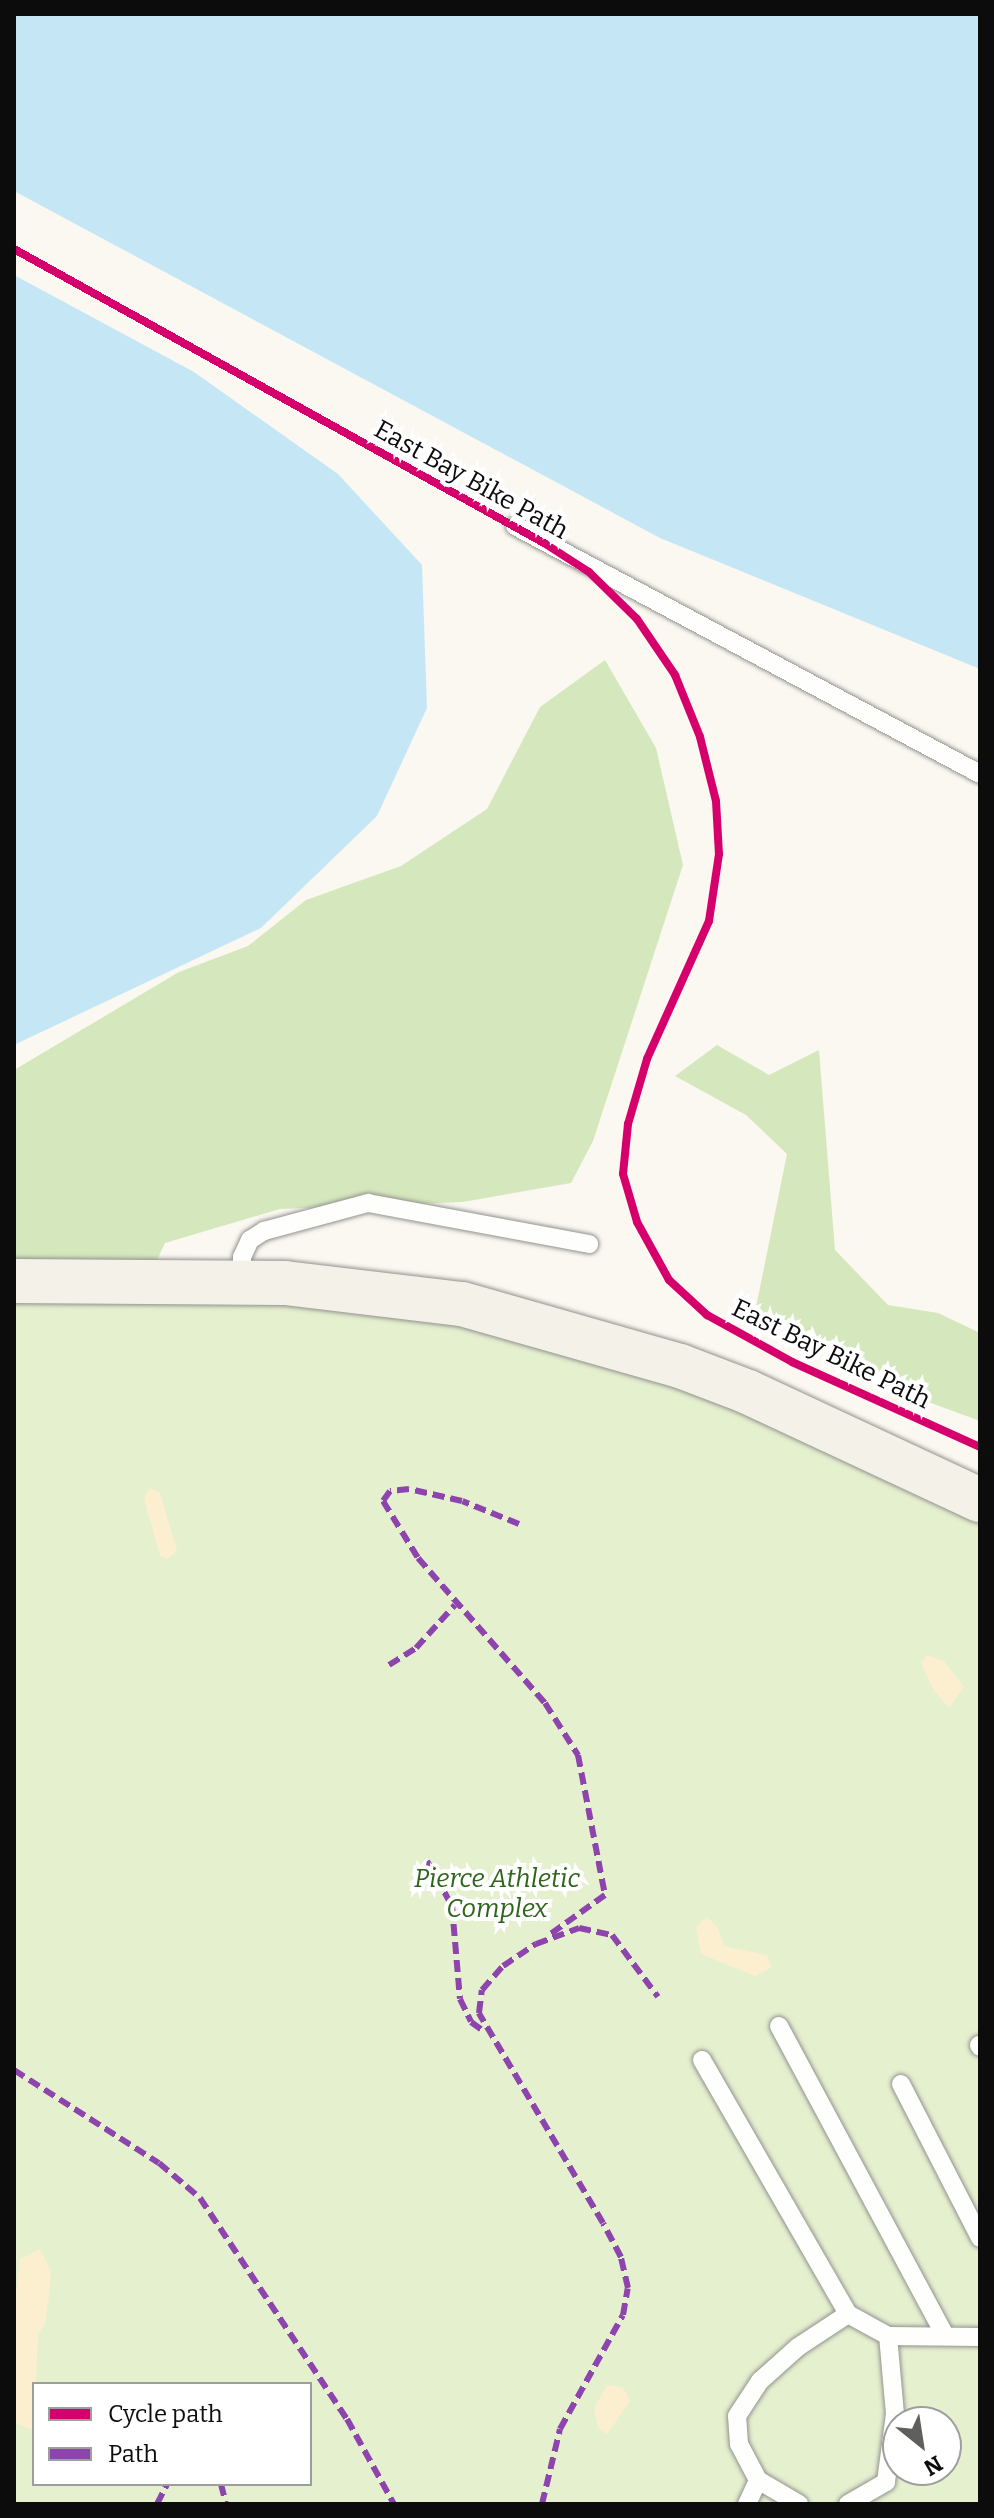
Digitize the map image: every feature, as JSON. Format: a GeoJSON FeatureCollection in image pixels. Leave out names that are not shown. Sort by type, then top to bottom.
{"type":"FeatureCollection","features":[{"type":"Feature","properties":{"kind":"main road"},"geometry":{"type":"LineString","coordinates":[[14,1281],[242,1281],[462,1304],[680,1366],[748,1392],[980,1500]]}},
{"type":"Feature","properties":{"kind":"lane"},"geometry":{"type":"LineString","coordinates":[[515,526],[980,774]]}},
{"type":"Feature","properties":{"kind":"lane"},"geometry":{"type":"LineString","coordinates":[[242,1281],[242,1257],[250,1240],[264,1231],[368,1203],[589,1244]]}},
{"type":"Feature","properties":{"kind":"lane"},"geometry":{"type":"LineString","coordinates":[[779,2026],[945,2335]]}},
{"type":"Feature","properties":{"kind":"lane"},"geometry":{"type":"LineString","coordinates":[[702,2060],[848,2314],[888,2336],[980,2337]]}},
{"type":"Feature","properties":{"kind":"lane"},"geometry":{"type":"LineString","coordinates":[[901,2084],[980,2238]]}},
{"type":"Feature","properties":{"kind":"lane"},"geometry":{"type":"LineString","coordinates":[[799,2504],[758,2480],[739,2444],[737,2416],[760,2381],[798,2347],[848,2314]]}},
{"type":"Feature","properties":{"kind":"lane"},"geometry":{"type":"LineString","coordinates":[[888,2336],[894,2406]]}},
{"type":"Feature","properties":{"kind":"lane"},"geometry":{"type":"LineString","coordinates":[[747,2504],[758,2480]]}},
{"type":"Feature","properties":{"kind":"lane"},"geometry":{"type":"LineString","coordinates":[[848,2504],[882,2484]]}},
{"type":"Feature","properties":{"kind":"green space"},"geometry":{"type":"Polygon","coordinates":[[[605,660],[656,748],[683,865],[593,1141],[571,1183],[463,1202],[280,1209],[165,1243],[145,1285],[14,1287],[14,1070],[179,972],[248,946],[306,900],[401,866],[487,809],[540,707],[605,660]]]}},
{"type":"Feature","properties":{"kind":"green space"},"geometry":{"type":"Polygon","coordinates":[[[717,1045],[769,1075],[819,1050],[835,1250],[888,1305],[938,1313],[980,1333],[980,1421],[890,1388],[846,1347],[754,1317],[787,1154],[746,1115],[675,1076],[717,1045]]]}},
{"type":"Feature","properties":{"kind":"green space","name":"Pierce Athletic Complex"},"geometry":{"type":"Polygon","coordinates":[[[14,1287],[329,1292],[699,1378],[980,1503],[980,2504],[14,2504],[14,1287]]]}},
{"type":"Feature","properties":{"kind":"sand"},"geometry":{"type":"Polygon","coordinates":[[[150,1488],[160,1493],[177,1551],[167,1559],[160,1556],[144,1498],[150,1488]]]}},
{"type":"Feature","properties":{"kind":"sand"},"geometry":{"type":"Polygon","coordinates":[[[927,1655],[944,1661],[964,1687],[949,1708],[933,1689],[921,1663],[927,1655]]]}},
{"type":"Feature","properties":{"kind":"sand"},"geometry":{"type":"Polygon","coordinates":[[[707,1917],[718,1928],[724,1946],[767,1955],[772,1967],[755,1976],[701,1954],[696,1927],[707,1917]]]}},
{"type":"Feature","properties":{"kind":"sand"},"geometry":{"type":"Polygon","coordinates":[[[40,2249],[51,2271],[45,2324],[38,2335],[36,2382],[32,2382],[32,2428],[29,2429],[14,2422],[14,2312],[20,2259],[40,2249]]]}},
{"type":"Feature","properties":{"kind":"sand"},"geometry":{"type":"Polygon","coordinates":[[[607,2385],[623,2387],[630,2401],[607,2434],[598,2428],[594,2408],[607,2385]]]}},
{"type":"Feature","properties":{"kind":"water"},"geometry":{"type":"Polygon","coordinates":[[[14,14],[980,14],[980,669],[660,538],[14,191],[14,14]]]}},
{"type":"Feature","properties":{"kind":"water"},"geometry":{"type":"Polygon","coordinates":[[[14,275],[194,372],[338,474],[422,565],[427,708],[377,816],[261,928],[14,1045],[14,275]]]}},
{"type":"Feature","properties":{"kind":"marked path"},"geometry":{"type":"LineString","coordinates":[[519,1524],[462,1501],[409,1489],[390,1491],[383,1501],[418,1558],[545,1703],[578,1755],[605,1895],[549,1935]]}},
{"type":"Feature","properties":{"kind":"marked path"},"geometry":{"type":"LineString","coordinates":[[389,1665],[416,1648],[455,1605]]}},
{"type":"Feature","properties":{"kind":"marked path"},"geometry":{"type":"LineString","coordinates":[[427,1861],[452,1906],[460,1999],[471,2022],[485,2032]]}},
{"type":"Feature","properties":{"kind":"marked path"},"geometry":{"type":"LineString","coordinates":[[542,2504],[560,2429],[623,2315],[628,2288],[621,2257],[603,2223],[479,2013],[482,1990],[503,1966],[536,1944],[579,1928],[612,1935],[658,1997]]}},
{"type":"Feature","properties":{"kind":"marked path"},"geometry":{"type":"LineString","coordinates":[[14,2070],[159,2163],[200,2198],[347,2419],[394,2504]]}},
{"type":"Feature","properties":{"kind":"marked path"},"geometry":{"type":"LineString","coordinates":[[157,2504],[166,2486]]}},
{"type":"Feature","properties":{"kind":"marked path"},"geometry":{"type":"LineString","coordinates":[[222,2486],[226,2504]]}},
{"type":"Feature","properties":{"kind":"cycle path","name":"East Bay Bike Path"},"geometry":{"type":"LineString","coordinates":[[14,249],[544,543],[589,572],[637,619],[675,675],[700,737],[716,801],[719,854],[709,921],[647,1059],[628,1124],[623,1174],[637,1222],[669,1280],[707,1315],[792,1362],[980,1447]]}}]}
